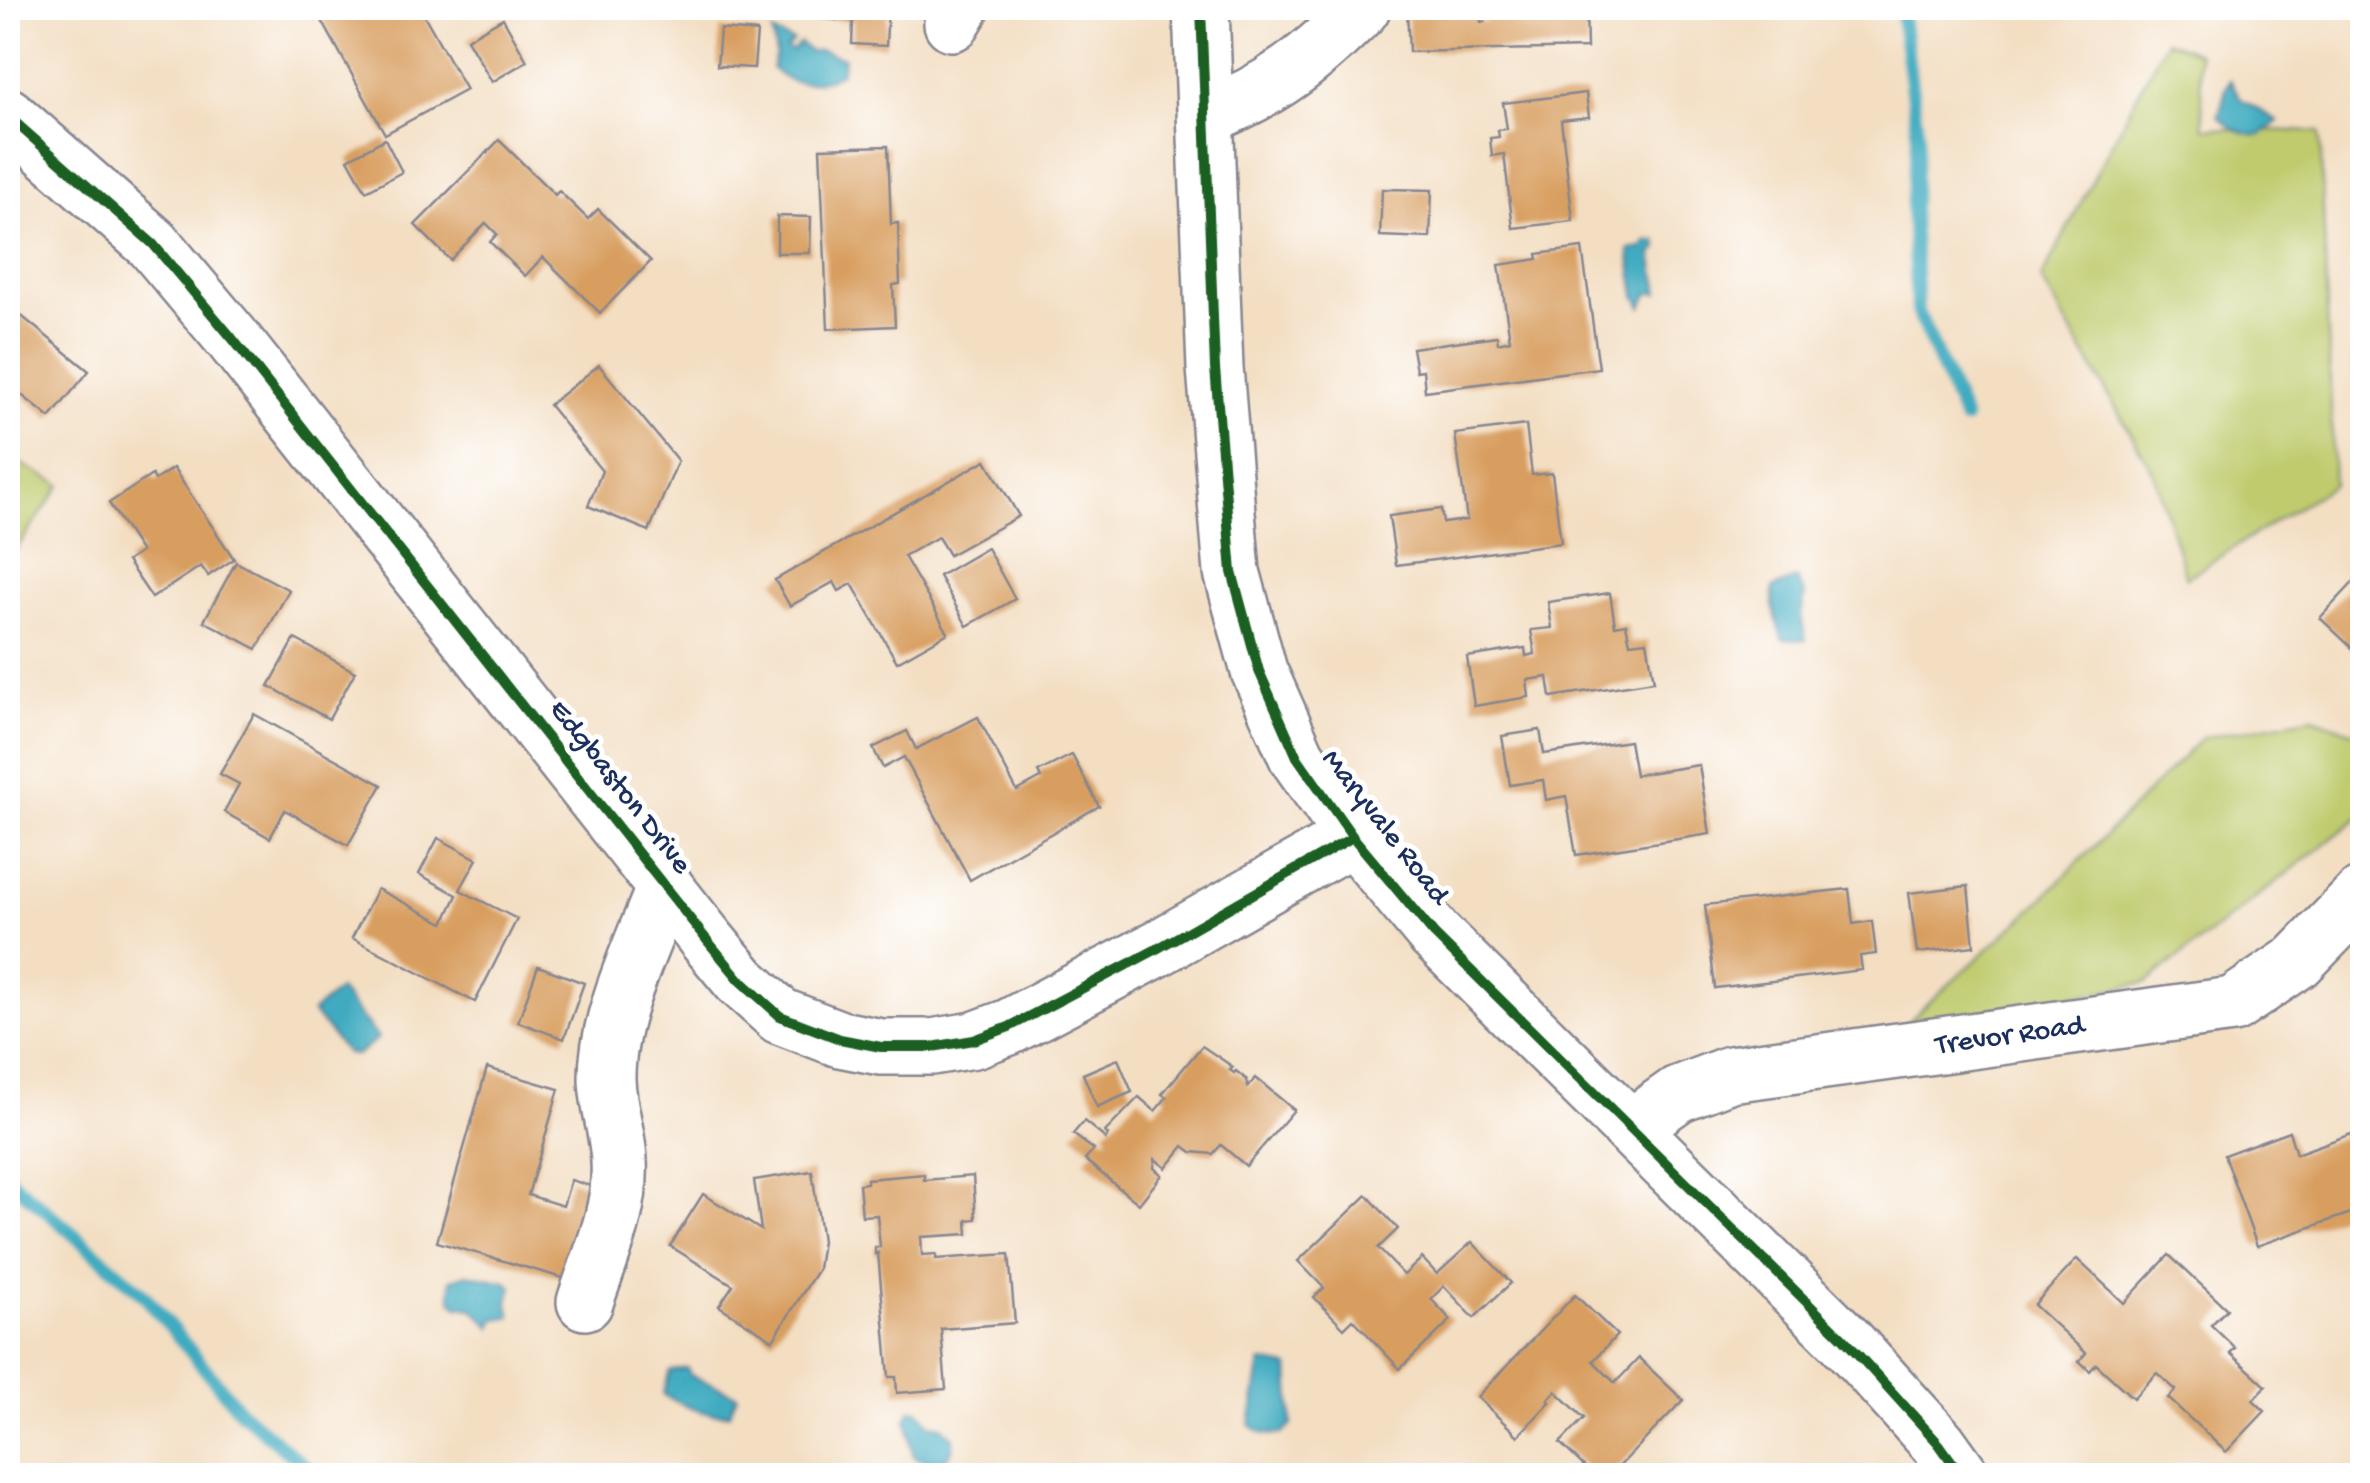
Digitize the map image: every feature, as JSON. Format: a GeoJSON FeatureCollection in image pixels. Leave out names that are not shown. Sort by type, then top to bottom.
{"type":"FeatureCollection","features":[{"type":"Feature","properties":{"kind":"street","name":"Maryvale Road"},"geometry":{"type":"LineString","coordinates":[[1201,8],[1215,368],[1232,572],[1259,671],[1298,757],[1352,837],[1434,934],[1844,1339],[1940,1444],[1962,1476]]}},
{"type":"Feature","properties":{"kind":"street"},"geometry":{"type":"LineString","coordinates":[[1206,116],[1250,99],[1311,58],[1362,8]]}},
{"type":"Feature","properties":{"kind":"street","name":"Edgbaston Drive"},"geometry":{"type":"LineString","coordinates":[[8,116],[153,244],[245,354],[740,980],[780,1016],[840,1039],[881,1046],[932,1047],[974,1040],[1009,1027],[1154,950],[1352,837]]}},
{"type":"Feature","properties":{"kind":"street"},"geometry":{"type":"LineString","coordinates":[[585,1302],[618,1195],[619,1160],[606,1078],[610,1044],[627,986],[665,886]]}},
{"type":"Feature","properties":{"kind":"street","name":"Trevor Road"},"geometry":{"type":"LineString","coordinates":[[1630,1128],[1678,1094],[1730,1074],[2233,1005],[2298,961],[2362,896]]}},
{"type":"Feature","properties":{"kind":"green space"},"geometry":{"type":"Polygon","coordinates":[[[2166,40],[2198,53],[2204,128],[2320,132],[2334,484],[2186,578],[2155,475],[2041,279],[2166,40]]]}},
{"type":"Feature","properties":{"kind":"green space"},"geometry":{"type":"Polygon","coordinates":[[[8,457],[61,485],[8,561],[8,457]]]}},
{"type":"Feature","properties":{"kind":"green space"},"geometry":{"type":"Polygon","coordinates":[[[2313,717],[2362,735],[2362,815],[2146,983],[1900,1029],[2029,912],[2202,738],[2313,717]]]}},
{"type":"Feature","properties":{"kind":"water"},"geometry":{"type":"Polygon","coordinates":[[[772,33],[793,41],[786,48],[792,51],[800,43],[810,52],[820,50],[844,58],[841,73],[805,82],[787,79],[772,68],[776,54],[772,33]]]}},
{"type":"Feature","properties":{"kind":"water"},"geometry":{"type":"Polygon","coordinates":[[[2230,80],[2241,99],[2278,121],[2261,135],[2237,130],[2218,115],[2230,80]]]}},
{"type":"Feature","properties":{"kind":"water"},"geometry":{"type":"Polygon","coordinates":[[[1647,241],[1657,241],[1658,249],[1652,254],[1659,293],[1649,293],[1642,307],[1636,295],[1629,250],[1643,248],[1647,241]]]}},
{"type":"Feature","properties":{"kind":"water"},"geometry":{"type":"Polygon","coordinates":[[[1796,579],[1805,595],[1801,615],[1806,640],[1782,639],[1773,606],[1773,588],[1796,579]]]}},
{"type":"Feature","properties":{"kind":"water"},"geometry":{"type":"Polygon","coordinates":[[[339,990],[378,1038],[357,1055],[347,1054],[312,1012],[339,990]]]}},
{"type":"Feature","properties":{"kind":"water"},"geometry":{"type":"Polygon","coordinates":[[[466,1274],[507,1282],[512,1287],[508,1303],[511,1317],[495,1319],[492,1327],[472,1308],[458,1306],[451,1299],[451,1280],[466,1274]]]}},
{"type":"Feature","properties":{"kind":"water"},"geometry":{"type":"Polygon","coordinates":[[[1261,1362],[1289,1367],[1292,1425],[1282,1434],[1264,1434],[1250,1424],[1261,1362]]]}},
{"type":"Feature","properties":{"kind":"water"},"geometry":{"type":"Polygon","coordinates":[[[687,1368],[690,1375],[737,1395],[730,1413],[695,1410],[663,1394],[670,1371],[687,1368]]]}},
{"type":"Feature","properties":{"kind":"water"},"geometry":{"type":"Polygon","coordinates":[[[911,1410],[919,1410],[930,1424],[942,1426],[953,1437],[951,1452],[943,1461],[933,1465],[914,1457],[906,1419],[911,1410]]]}},
{"type":"Feature","properties":{"kind":"building"},"geometry":{"type":"Polygon","coordinates":[[[315,8],[371,8],[376,16],[391,8],[420,8],[466,90],[385,134],[315,8]]]}},
{"type":"Feature","properties":{"kind":"building"},"geometry":{"type":"Polygon","coordinates":[[[759,8],[888,8],[886,46],[852,44],[853,21],[758,15],[759,8]]]}},
{"type":"Feature","properties":{"kind":"building"},"geometry":{"type":"Polygon","coordinates":[[[1407,8],[1480,8],[1481,22],[1485,22],[1485,8],[1586,8],[1587,48],[1409,52],[1407,8]]]}},
{"type":"Feature","properties":{"kind":"building"},"geometry":{"type":"Polygon","coordinates":[[[503,18],[527,61],[492,82],[467,39],[503,18]]]}},
{"type":"Feature","properties":{"kind":"building"},"geometry":{"type":"Polygon","coordinates":[[[720,29],[757,32],[754,68],[717,66],[720,29]]]}},
{"type":"Feature","properties":{"kind":"building"},"geometry":{"type":"Polygon","coordinates":[[[1586,93],[1589,117],[1561,120],[1573,221],[1513,228],[1504,154],[1492,156],[1490,138],[1499,137],[1498,130],[1507,129],[1503,103],[1586,93]]]}},
{"type":"Feature","properties":{"kind":"building"},"geometry":{"type":"Polygon","coordinates":[[[385,139],[402,172],[366,191],[348,159],[385,139]]]}},
{"type":"Feature","properties":{"kind":"building"},"geometry":{"type":"Polygon","coordinates":[[[499,140],[555,195],[559,191],[588,219],[598,209],[651,261],[600,313],[543,257],[525,276],[490,242],[497,234],[486,223],[450,260],[415,225],[499,140]]]}},
{"type":"Feature","properties":{"kind":"building"},"geometry":{"type":"Polygon","coordinates":[[[888,146],[891,224],[898,223],[900,284],[893,285],[895,326],[828,329],[820,148],[888,146]]]}},
{"type":"Feature","properties":{"kind":"building"},"geometry":{"type":"Polygon","coordinates":[[[1382,189],[1432,190],[1430,238],[1380,236],[1382,189]]]}},
{"type":"Feature","properties":{"kind":"building"},"geometry":{"type":"Polygon","coordinates":[[[777,216],[811,217],[810,253],[777,253],[777,216]]]}},
{"type":"Feature","properties":{"kind":"building"},"geometry":{"type":"Polygon","coordinates":[[[1582,248],[1599,368],[1425,391],[1423,370],[1416,371],[1412,348],[1497,336],[1498,343],[1510,340],[1499,265],[1538,259],[1537,254],[1582,248]]]}},
{"type":"Feature","properties":{"kind":"building"},"geometry":{"type":"Polygon","coordinates":[[[8,305],[89,371],[50,418],[8,384],[8,305]]]}},
{"type":"Feature","properties":{"kind":"building"},"geometry":{"type":"Polygon","coordinates":[[[599,365],[678,461],[649,531],[588,506],[602,471],[549,405],[599,365]]]}},
{"type":"Feature","properties":{"kind":"building"},"geometry":{"type":"Polygon","coordinates":[[[1526,425],[1532,475],[1552,473],[1561,543],[1396,565],[1389,516],[1441,509],[1443,523],[1467,520],[1455,434],[1526,425]]]}},
{"type":"Feature","properties":{"kind":"building"},"geometry":{"type":"Polygon","coordinates":[[[986,460],[1019,516],[949,555],[938,537],[904,556],[948,633],[897,662],[852,584],[839,591],[834,582],[790,606],[775,580],[986,460]]]}},
{"type":"Feature","properties":{"kind":"building"},"geometry":{"type":"Polygon","coordinates":[[[173,468],[234,559],[208,576],[201,566],[152,598],[127,561],[141,552],[109,503],[152,475],[155,480],[173,468]]]}},
{"type":"Feature","properties":{"kind":"building"},"geometry":{"type":"Polygon","coordinates":[[[987,548],[1015,599],[967,626],[939,576],[987,548]]]}},
{"type":"Feature","properties":{"kind":"building"},"geometry":{"type":"Polygon","coordinates":[[[236,562],[289,590],[257,649],[204,621],[236,562]]]}},
{"type":"Feature","properties":{"kind":"building"},"geometry":{"type":"Polygon","coordinates":[[[2362,573],[2362,650],[2357,645],[2353,649],[2320,618],[2362,573]]]}},
{"type":"Feature","properties":{"kind":"building"},"geometry":{"type":"Polygon","coordinates":[[[1610,593],[1615,626],[1626,624],[1630,643],[1647,641],[1654,681],[1551,697],[1548,677],[1527,680],[1529,697],[1474,706],[1467,657],[1525,648],[1526,656],[1535,654],[1531,630],[1552,628],[1548,602],[1610,593]]]}},
{"type":"Feature","properties":{"kind":"building"},"geometry":{"type":"Polygon","coordinates":[[[295,639],[355,672],[329,719],[269,686],[295,639]]]}},
{"type":"Feature","properties":{"kind":"building"},"geometry":{"type":"Polygon","coordinates":[[[254,714],[382,785],[348,845],[285,810],[270,838],[224,812],[239,784],[220,774],[254,714]]]}},
{"type":"Feature","properties":{"kind":"building"},"geometry":{"type":"Polygon","coordinates":[[[978,717],[1017,791],[1041,778],[1038,772],[1072,755],[1099,806],[970,880],[904,757],[883,768],[873,748],[907,731],[916,749],[978,717]]]}},
{"type":"Feature","properties":{"kind":"building"},"geometry":{"type":"Polygon","coordinates":[[[1540,730],[1544,754],[1629,741],[1635,775],[1699,765],[1710,834],[1576,855],[1566,796],[1546,800],[1543,780],[1510,785],[1502,736],[1540,730]]]}},
{"type":"Feature","properties":{"kind":"building"},"geometry":{"type":"Polygon","coordinates":[[[438,838],[477,859],[460,890],[517,919],[475,1002],[352,938],[377,889],[444,923],[457,895],[419,874],[438,838]]]}},
{"type":"Feature","properties":{"kind":"building"},"geometry":{"type":"Polygon","coordinates":[[[1968,886],[1974,946],[1917,953],[1909,893],[1968,886]]]}},
{"type":"Feature","properties":{"kind":"building"},"geometry":{"type":"Polygon","coordinates":[[[1849,889],[1853,924],[1872,921],[1876,954],[1860,956],[1862,970],[1715,988],[1705,905],[1849,889]]]}},
{"type":"Feature","properties":{"kind":"building"},"geometry":{"type":"Polygon","coordinates":[[[538,966],[584,983],[564,1039],[518,1022],[538,966]]]}},
{"type":"Feature","properties":{"kind":"building"},"geometry":{"type":"Polygon","coordinates":[[[1202,1046],[1233,1067],[1230,1070],[1247,1080],[1248,1087],[1256,1078],[1294,1110],[1246,1166],[1221,1145],[1213,1154],[1192,1152],[1184,1146],[1166,1168],[1155,1159],[1154,1168],[1162,1175],[1139,1204],[1085,1160],[1094,1150],[1073,1134],[1084,1121],[1106,1139],[1105,1132],[1139,1097],[1155,1111],[1167,1097],[1162,1094],[1202,1046]]]}},
{"type":"Feature","properties":{"kind":"building"},"geometry":{"type":"Polygon","coordinates":[[[1118,1059],[1132,1092],[1097,1107],[1083,1074],[1118,1059]]]}},
{"type":"Feature","properties":{"kind":"building"},"geometry":{"type":"Polygon","coordinates":[[[487,1068],[559,1089],[528,1195],[563,1206],[571,1180],[611,1192],[584,1284],[437,1242],[487,1068]]]}},
{"type":"Feature","properties":{"kind":"building"},"geometry":{"type":"Polygon","coordinates":[[[2362,1130],[2362,1209],[2257,1246],[2224,1155],[2289,1131],[2296,1154],[2362,1130]]]}},
{"type":"Feature","properties":{"kind":"building"},"geometry":{"type":"Polygon","coordinates":[[[812,1171],[822,1241],[818,1269],[773,1340],[719,1306],[733,1285],[670,1246],[703,1194],[761,1230],[754,1180],[812,1171]]]}},
{"type":"Feature","properties":{"kind":"building"},"geometry":{"type":"Polygon","coordinates":[[[924,1174],[924,1180],[973,1176],[976,1219],[967,1220],[968,1234],[921,1237],[922,1255],[936,1254],[936,1259],[1009,1254],[1015,1323],[941,1329],[946,1389],[897,1393],[896,1377],[889,1377],[878,1253],[875,1254],[875,1247],[880,1247],[877,1215],[862,1216],[859,1184],[867,1183],[867,1179],[924,1174]]]}},
{"type":"Feature","properties":{"kind":"building"},"geometry":{"type":"Polygon","coordinates":[[[1367,1195],[1398,1229],[1378,1248],[1404,1275],[1422,1258],[1437,1274],[1472,1242],[1511,1283],[1474,1318],[1444,1286],[1431,1299],[1451,1320],[1400,1369],[1353,1319],[1344,1328],[1314,1297],[1324,1288],[1298,1261],[1367,1195]]]}},
{"type":"Feature","properties":{"kind":"building"},"geometry":{"type":"Polygon","coordinates":[[[2169,1255],[2227,1309],[2211,1325],[2235,1348],[2230,1353],[2266,1386],[2253,1400],[2265,1411],[2226,1452],[2168,1398],[2176,1390],[2157,1373],[2133,1398],[2096,1364],[2090,1371],[2079,1361],[2086,1353],[2034,1305],[2077,1259],[2124,1303],[2169,1255]]]}},
{"type":"Feature","properties":{"kind":"building"},"geometry":{"type":"Polygon","coordinates":[[[1575,1295],[1617,1335],[1593,1361],[1615,1383],[1639,1358],[1683,1400],[1610,1476],[1594,1476],[1560,1443],[1584,1418],[1556,1391],[1518,1436],[1477,1397],[1575,1295]]]}},
{"type":"Feature","properties":{"kind":"waterway"},"geometry":{"type":"LineString","coordinates":[[1901,8],[1918,137],[1912,208],[1917,310],[1964,419]]}},
{"type":"Feature","properties":{"kind":"waterway"},"geometry":{"type":"LineString","coordinates":[[8,1178],[144,1295],[240,1411],[316,1476]]}},
{"type":"Feature","properties":{"kind":"cycle path"},"geometry":{"type":"LineString","coordinates":[[1201,8],[1215,368],[1232,572],[1259,671],[1297,757],[1353,837],[1434,934],[1844,1339],[1939,1444],[1962,1476]]}},
{"type":"Feature","properties":{"kind":"cycle path"},"geometry":{"type":"LineString","coordinates":[[8,116],[153,244],[232,338],[706,939],[740,980],[780,1016],[840,1039],[881,1047],[932,1047],[974,1040],[1009,1027],[1155,950],[1353,837]]}}]}
